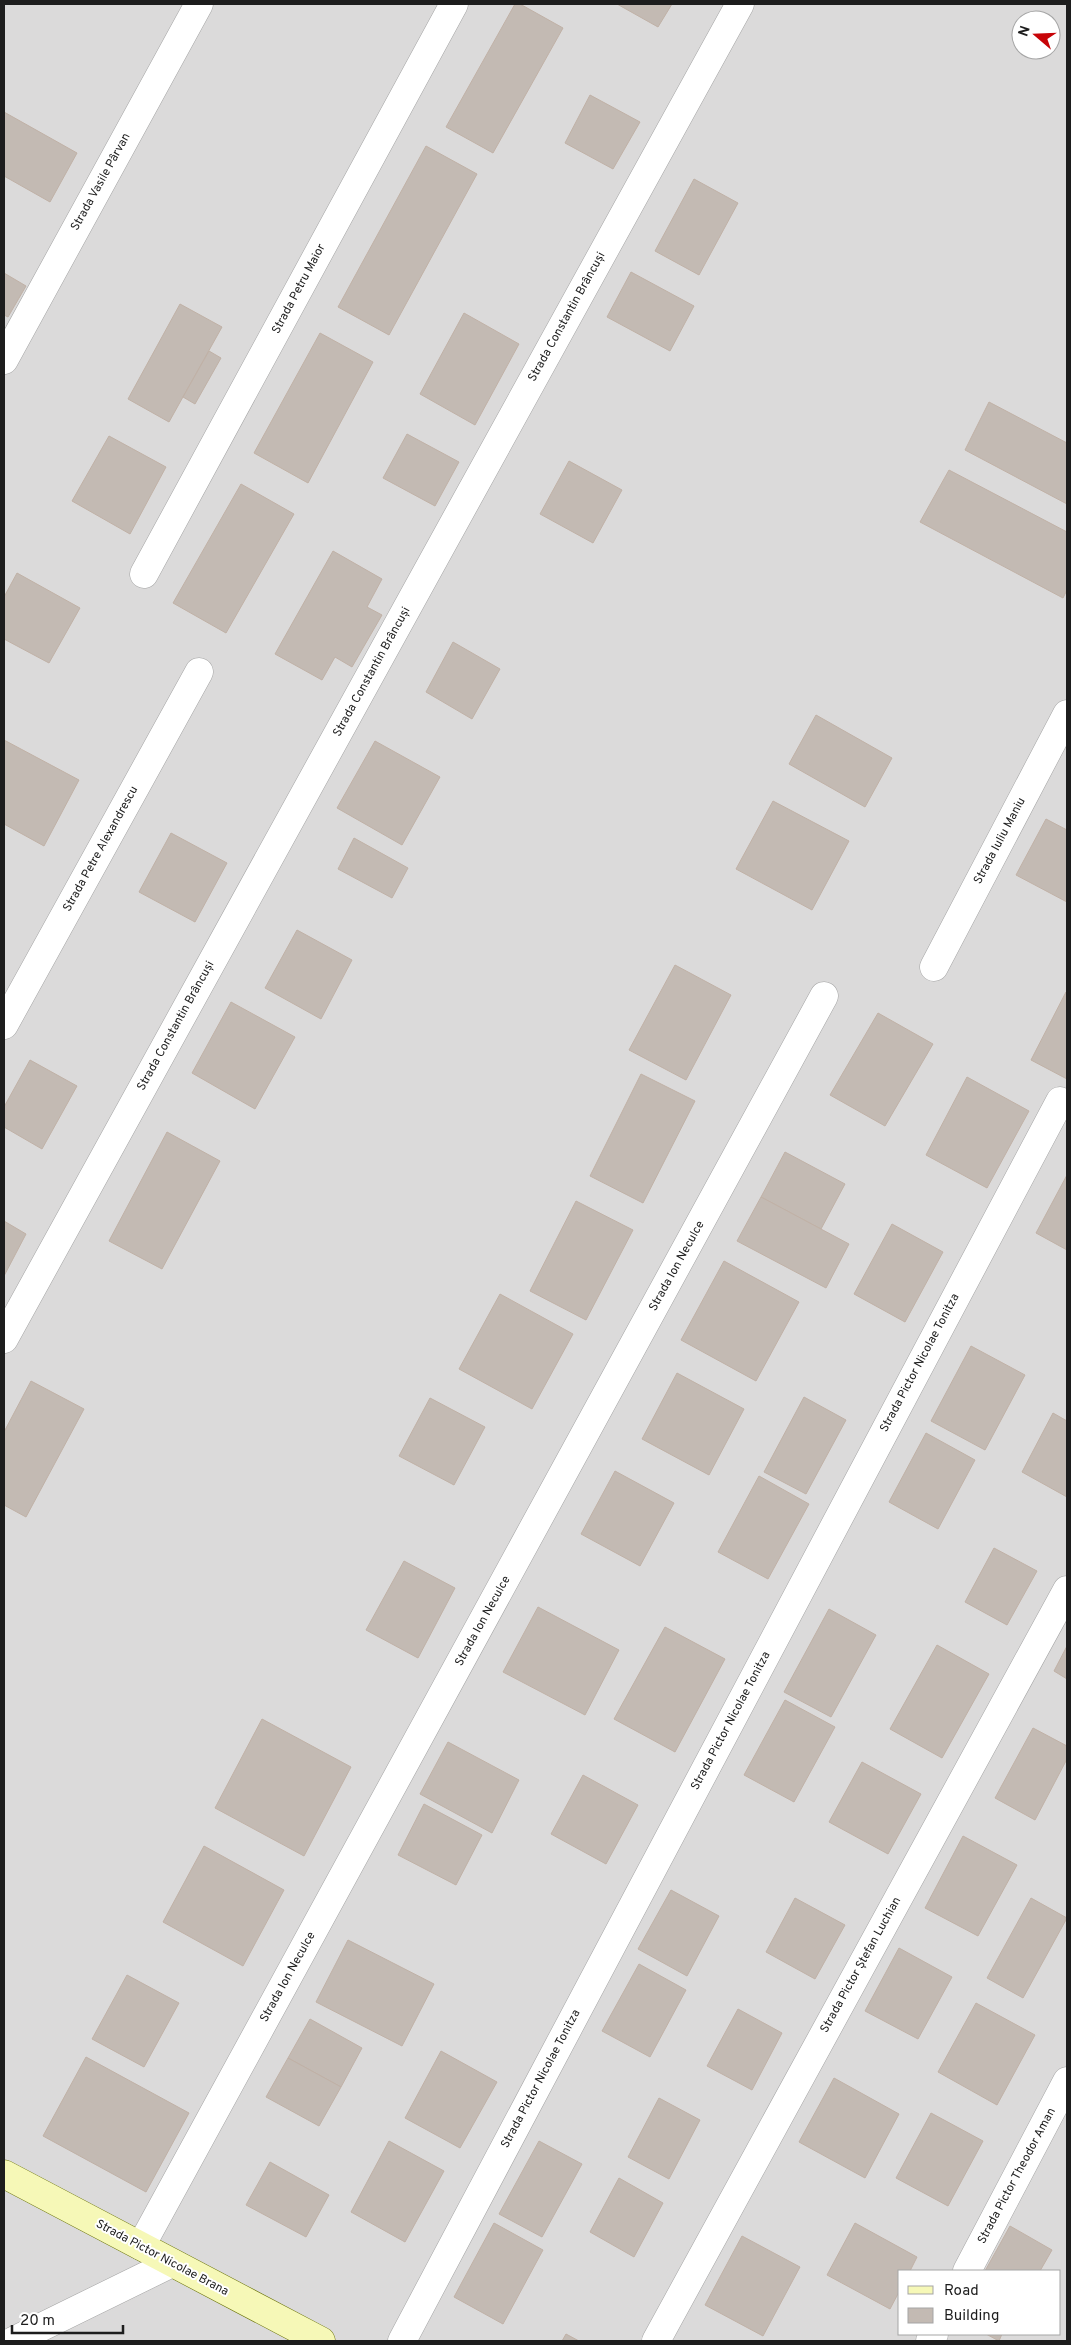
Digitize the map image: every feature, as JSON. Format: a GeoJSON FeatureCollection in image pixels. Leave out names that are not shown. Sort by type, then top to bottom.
{"type":"FeatureCollection","features":[{"type":"Feature","properties":{"kind":"street","name":"Strada Vasile Pârvan"},"geometry":{"type":"LineString","coordinates":[[4,360],[199,4]]}},
{"type":"Feature","properties":{"kind":"street","name":"Strada Petru Maior"},"geometry":{"type":"LineString","coordinates":[[144,574],[454,4]]}},
{"type":"Feature","properties":{"kind":"street","name":"Strada Constantin Brâncuși"},"geometry":{"type":"LineString","coordinates":[[4,1339],[740,4]]}},
{"type":"Feature","properties":{"kind":"street","name":"Strada Petre Alexandrescu"},"geometry":{"type":"LineString","coordinates":[[4,1025],[199,672]]}},
{"type":"Feature","properties":{"kind":"street","name":"Strada Iuliu Maniu"},"geometry":{"type":"LineString","coordinates":[[934,967],[1067,714]]}},
{"type":"Feature","properties":{"kind":"street","name":"Strada Ion Neculce"},"geometry":{"type":"LineString","coordinates":[[141,2246],[824,996]]}},
{"type":"Feature","properties":{"kind":"street","name":"Strada Pictor Nicolae Tonitza"},"geometry":{"type":"LineString","coordinates":[[402,2341],[1060,1101]]}},
{"type":"Feature","properties":{"kind":"street","name":"Strada Pictor Ștefan Luchian"},"geometry":{"type":"LineString","coordinates":[[656,2341],[1067,1590]]}},
{"type":"Feature","properties":{"kind":"street","name":"Strada Pictor Theodor Aman"},"geometry":{"type":"LineString","coordinates":[[968,2270],[1067,2082]]}},
{"type":"Feature","properties":{"kind":"street","name":"Strada Pictor Nicolae Brana"},"geometry":{"type":"LineString","coordinates":[[4,2174],[321,2341]]}},
{"type":"Feature","properties":{"kind":"street"},"geometry":{"type":"LineString","coordinates":[[13,2341],[172,2263]]}},
{"type":"Feature","properties":{"kind":"shaded area"},"geometry":{"type":"Polygon","coordinates":[[[4,4],[1067,4],[1067,2341],[4,2341],[4,4]]]}},
{"type":"Feature","properties":{"kind":"building"},"geometry":{"type":"Polygon","coordinates":[[[515,4],[520,4],[563,28],[493,153],[446,127],[515,4]]]}},
{"type":"Feature","properties":{"kind":"building"},"geometry":{"type":"Polygon","coordinates":[[[617,4],[672,4],[658,27],[617,4]]]}},
{"type":"Feature","properties":{"kind":"building"},"geometry":{"type":"Polygon","coordinates":[[[590,95],[640,122],[613,169],[565,143],[590,95]]]}},
{"type":"Feature","properties":{"kind":"building"},"geometry":{"type":"Polygon","coordinates":[[[4,112],[77,153],[50,202],[4,176],[4,112]]]}},
{"type":"Feature","properties":{"kind":"building"},"geometry":{"type":"Polygon","coordinates":[[[426,146],[477,174],[389,335],[338,307],[426,146]]]}},
{"type":"Feature","properties":{"kind":"building"},"geometry":{"type":"Polygon","coordinates":[[[694,179],[738,203],[699,275],[655,251],[694,179]]]}},
{"type":"Feature","properties":{"kind":"building"},"geometry":{"type":"Polygon","coordinates":[[[631,272],[694,306],[670,351],[607,317],[631,272]]]}},
{"type":"Feature","properties":{"kind":"building"},"geometry":{"type":"Polygon","coordinates":[[[4,273],[26,286],[8,317],[4,315],[4,273]]]}},
{"type":"Feature","properties":{"kind":"building"},"geometry":{"type":"Polygon","coordinates":[[[180,304],[222,327],[169,422],[128,399],[180,304]]]}},
{"type":"Feature","properties":{"kind":"building"},"geometry":{"type":"Polygon","coordinates":[[[464,313],[519,344],[475,425],[420,394],[464,313]]]}},
{"type":"Feature","properties":{"kind":"building"},"geometry":{"type":"Polygon","coordinates":[[[320,333],[373,362],[308,483],[254,453],[320,333]]]}},
{"type":"Feature","properties":{"kind":"building"},"geometry":{"type":"Polygon","coordinates":[[[209,351],[221,358],[195,404],[183,397],[209,351]]]}},
{"type":"Feature","properties":{"kind":"building"},"geometry":{"type":"Polygon","coordinates":[[[989,402],[1067,443],[1067,504],[965,450],[989,402]]]}},
{"type":"Feature","properties":{"kind":"building"},"geometry":{"type":"Polygon","coordinates":[[[407,434],[459,462],[435,506],[383,478],[407,434]]]}},
{"type":"Feature","properties":{"kind":"building"},"geometry":{"type":"Polygon","coordinates":[[[109,436],[166,467],[130,534],[72,501],[109,436]]]}},
{"type":"Feature","properties":{"kind":"building"},"geometry":{"type":"Polygon","coordinates":[[[569,461],[622,490],[593,543],[540,514],[569,461]]]}},
{"type":"Feature","properties":{"kind":"building"},"geometry":{"type":"Polygon","coordinates":[[[949,470],[1067,532],[1067,590],[1063,598],[920,522],[949,470]]]}},
{"type":"Feature","properties":{"kind":"building"},"geometry":{"type":"Polygon","coordinates":[[[241,484],[294,514],[226,633],[173,603],[241,484]]]}},
{"type":"Feature","properties":{"kind":"building"},"geometry":{"type":"Polygon","coordinates":[[[333,551],[382,579],[367,607],[382,615],[352,667],[335,657],[322,680],[275,654],[333,551]]]}},
{"type":"Feature","properties":{"kind":"building"},"geometry":{"type":"Polygon","coordinates":[[[17,573],[80,608],[49,663],[4,639],[4,597],[17,573]]]}},
{"type":"Feature","properties":{"kind":"building"},"geometry":{"type":"Polygon","coordinates":[[[453,642],[500,669],[472,719],[426,692],[453,642]]]}},
{"type":"Feature","properties":{"kind":"building"},"geometry":{"type":"Polygon","coordinates":[[[816,715],[892,758],[865,807],[789,764],[816,715]]]}},
{"type":"Feature","properties":{"kind":"building"},"geometry":{"type":"Polygon","coordinates":[[[4,740],[79,780],[44,846],[4,824],[4,740]]]}},
{"type":"Feature","properties":{"kind":"building"},"geometry":{"type":"Polygon","coordinates":[[[375,741],[440,777],[402,845],[337,808],[375,741]]]}},
{"type":"Feature","properties":{"kind":"building"},"geometry":{"type":"Polygon","coordinates":[[[773,801],[849,841],[812,910],[736,869],[773,801]]]}},
{"type":"Feature","properties":{"kind":"building"},"geometry":{"type":"Polygon","coordinates":[[[1046,819],[1067,830],[1067,902],[1016,875],[1046,819]]]}},
{"type":"Feature","properties":{"kind":"building"},"geometry":{"type":"Polygon","coordinates":[[[171,833],[227,863],[195,922],[139,892],[171,833]]]}},
{"type":"Feature","properties":{"kind":"building"},"geometry":{"type":"Polygon","coordinates":[[[354,838],[408,868],[392,898],[338,869],[354,838]]]}},
{"type":"Feature","properties":{"kind":"building"},"geometry":{"type":"Polygon","coordinates":[[[297,930],[352,960],[321,1019],[265,988],[297,930]]]}},
{"type":"Feature","properties":{"kind":"building"},"geometry":{"type":"Polygon","coordinates":[[[675,965],[731,995],[686,1080],[629,1050],[675,965]]]}},
{"type":"Feature","properties":{"kind":"building"},"geometry":{"type":"Polygon","coordinates":[[[1067,992],[1067,1079],[1031,1060],[1067,992]]]}},
{"type":"Feature","properties":{"kind":"building"},"geometry":{"type":"Polygon","coordinates":[[[231,1002],[295,1037],[255,1109],[192,1073],[231,1002]]]}},
{"type":"Feature","properties":{"kind":"building"},"geometry":{"type":"Polygon","coordinates":[[[878,1013],[933,1044],[885,1126],[830,1095],[878,1013]]]}},
{"type":"Feature","properties":{"kind":"building"},"geometry":{"type":"Polygon","coordinates":[[[30,1060],[77,1086],[42,1149],[4,1127],[4,1107],[30,1060]]]}},
{"type":"Feature","properties":{"kind":"building"},"geometry":{"type":"Polygon","coordinates":[[[641,1074],[695,1101],[643,1203],[590,1176],[641,1074]]]}},
{"type":"Feature","properties":{"kind":"building"},"geometry":{"type":"Polygon","coordinates":[[[967,1077],[1029,1111],[987,1188],[926,1155],[967,1077]]]}},
{"type":"Feature","properties":{"kind":"building"},"geometry":{"type":"Polygon","coordinates":[[[167,1132],[220,1161],[162,1269],[109,1241],[167,1132]]]}},
{"type":"Feature","properties":{"kind":"building"},"geometry":{"type":"Polygon","coordinates":[[[785,1152],[845,1184],[821,1229],[761,1197],[785,1152]]]}},
{"type":"Feature","properties":{"kind":"building"},"geometry":{"type":"Polygon","coordinates":[[[1067,1175],[1067,1250],[1036,1233],[1067,1175]]]}},
{"type":"Feature","properties":{"kind":"building"},"geometry":{"type":"Polygon","coordinates":[[[761,1197],[849,1244],[826,1288],[737,1241],[761,1197]]]}},
{"type":"Feature","properties":{"kind":"building"},"geometry":{"type":"Polygon","coordinates":[[[576,1201],[633,1230],[586,1320],[530,1291],[576,1201]]]}},
{"type":"Feature","properties":{"kind":"building"},"geometry":{"type":"Polygon","coordinates":[[[4,1221],[26,1234],[4,1276],[4,1221]]]}},
{"type":"Feature","properties":{"kind":"building"},"geometry":{"type":"Polygon","coordinates":[[[892,1224],[943,1252],[905,1322],[854,1294],[892,1224]]]}},
{"type":"Feature","properties":{"kind":"building"},"geometry":{"type":"Polygon","coordinates":[[[724,1261],[799,1302],[756,1381],[681,1340],[724,1261]]]}},
{"type":"Feature","properties":{"kind":"building"},"geometry":{"type":"Polygon","coordinates":[[[500,1294],[573,1334],[532,1409],[459,1369],[500,1294]]]}},
{"type":"Feature","properties":{"kind":"building"},"geometry":{"type":"Polygon","coordinates":[[[971,1346],[1025,1375],[985,1450],[931,1421],[971,1346]]]}},
{"type":"Feature","properties":{"kind":"building"},"geometry":{"type":"Polygon","coordinates":[[[677,1373],[744,1409],[709,1475],[642,1439],[677,1373]]]}},
{"type":"Feature","properties":{"kind":"building"},"geometry":{"type":"Polygon","coordinates":[[[31,1381],[84,1409],[26,1517],[4,1505],[4,1432],[31,1381]]]}},
{"type":"Feature","properties":{"kind":"building"},"geometry":{"type":"Polygon","coordinates":[[[804,1397],[846,1420],[806,1494],[764,1472],[804,1397]]]}},
{"type":"Feature","properties":{"kind":"building"},"geometry":{"type":"Polygon","coordinates":[[[430,1398],[485,1427],[454,1485],[399,1456],[430,1398]]]}},
{"type":"Feature","properties":{"kind":"building"},"geometry":{"type":"Polygon","coordinates":[[[1053,1413],[1067,1421],[1067,1497],[1022,1472],[1053,1413]]]}},
{"type":"Feature","properties":{"kind":"building"},"geometry":{"type":"Polygon","coordinates":[[[926,1433],[975,1460],[938,1529],[889,1502],[926,1433]]]}},
{"type":"Feature","properties":{"kind":"building"},"geometry":{"type":"Polygon","coordinates":[[[615,1471],[674,1503],[640,1566],[581,1534],[615,1471]]]}},
{"type":"Feature","properties":{"kind":"building"},"geometry":{"type":"Polygon","coordinates":[[[759,1476],[809,1504],[768,1579],[718,1552],[759,1476]]]}},
{"type":"Feature","properties":{"kind":"building"},"geometry":{"type":"Polygon","coordinates":[[[994,1548],[1037,1571],[1007,1625],[965,1602],[994,1548]]]}},
{"type":"Feature","properties":{"kind":"building"},"geometry":{"type":"Polygon","coordinates":[[[404,1561],[455,1588],[418,1658],[366,1630],[404,1561]]]}},
{"type":"Feature","properties":{"kind":"building"},"geometry":{"type":"Polygon","coordinates":[[[538,1607],[619,1650],[585,1715],[503,1672],[538,1607]]]}},
{"type":"Feature","properties":{"kind":"building"},"geometry":{"type":"Polygon","coordinates":[[[829,1609],[876,1635],[831,1717],[784,1692],[829,1609]]]}},
{"type":"Feature","properties":{"kind":"building"},"geometry":{"type":"Polygon","coordinates":[[[665,1627],[725,1659],[675,1752],[614,1719],[665,1627]]]}},
{"type":"Feature","properties":{"kind":"building"},"geometry":{"type":"Polygon","coordinates":[[[937,1645],[989,1674],[942,1758],[890,1729],[937,1645]]]}},
{"type":"Feature","properties":{"kind":"building"},"geometry":{"type":"Polygon","coordinates":[[[1067,1646],[1067,1679],[1054,1671],[1067,1646]]]}},
{"type":"Feature","properties":{"kind":"building"},"geometry":{"type":"Polygon","coordinates":[[[785,1700],[835,1727],[794,1802],[744,1775],[785,1700]]]}},
{"type":"Feature","properties":{"kind":"building"},"geometry":{"type":"Polygon","coordinates":[[[262,1719],[351,1767],[304,1856],[215,1808],[262,1719]]]}},
{"type":"Feature","properties":{"kind":"building"},"geometry":{"type":"Polygon","coordinates":[[[1033,1728],[1067,1746],[1067,1759],[1035,1820],[995,1798],[1033,1728]]]}},
{"type":"Feature","properties":{"kind":"building"},"geometry":{"type":"Polygon","coordinates":[[[448,1742],[519,1780],[492,1833],[420,1794],[448,1742]]]}},
{"type":"Feature","properties":{"kind":"building"},"geometry":{"type":"Polygon","coordinates":[[[862,1762],[921,1794],[888,1854],[829,1822],[862,1762]]]}},
{"type":"Feature","properties":{"kind":"building"},"geometry":{"type":"Polygon","coordinates":[[[583,1775],[638,1805],[606,1864],[551,1834],[583,1775]]]}},
{"type":"Feature","properties":{"kind":"building"},"geometry":{"type":"Polygon","coordinates":[[[424,1804],[482,1835],[456,1885],[398,1855],[424,1804]]]}},
{"type":"Feature","properties":{"kind":"building"},"geometry":{"type":"Polygon","coordinates":[[[963,1836],[1017,1865],[978,1936],[925,1908],[963,1836]]]}},
{"type":"Feature","properties":{"kind":"building"},"geometry":{"type":"Polygon","coordinates":[[[204,1846],[284,1890],[243,1966],[163,1922],[204,1846]]]}},
{"type":"Feature","properties":{"kind":"building"},"geometry":{"type":"Polygon","coordinates":[[[671,1890],[719,1916],[687,1976],[638,1949],[671,1890]]]}},
{"type":"Feature","properties":{"kind":"building"},"geometry":{"type":"Polygon","coordinates":[[[795,1898],[845,1925],[815,1979],[766,1952],[795,1898]]]}},
{"type":"Feature","properties":{"kind":"building"},"geometry":{"type":"Polygon","coordinates":[[[1031,1898],[1067,1918],[1023,1998],[987,1978],[1031,1898]]]}},
{"type":"Feature","properties":{"kind":"building"},"geometry":{"type":"Polygon","coordinates":[[[348,1940],[434,1984],[402,2046],[316,2002],[348,1940]]]}},
{"type":"Feature","properties":{"kind":"building"},"geometry":{"type":"Polygon","coordinates":[[[899,1948],[952,1977],[918,2039],[865,2011],[899,1948]]]}},
{"type":"Feature","properties":{"kind":"building"},"geometry":{"type":"Polygon","coordinates":[[[639,1964],[686,1990],[650,2057],[602,2031],[639,1964]]]}},
{"type":"Feature","properties":{"kind":"building"},"geometry":{"type":"Polygon","coordinates":[[[127,1975],[179,2003],[144,2067],[92,2039],[127,1975]]]}},
{"type":"Feature","properties":{"kind":"building"},"geometry":{"type":"Polygon","coordinates":[[[976,2003],[1035,2035],[997,2105],[938,2072],[976,2003]]]}},
{"type":"Feature","properties":{"kind":"building"},"geometry":{"type":"Polygon","coordinates":[[[738,2009],[782,2033],[752,2090],[707,2066],[738,2009]]]}},
{"type":"Feature","properties":{"kind":"building"},"geometry":{"type":"Polygon","coordinates":[[[310,2019],[362,2048],[341,2087],[288,2058],[310,2019]]]}},
{"type":"Feature","properties":{"kind":"building"},"geometry":{"type":"Polygon","coordinates":[[[441,2051],[497,2082],[460,2148],[405,2118],[441,2051]]]}},
{"type":"Feature","properties":{"kind":"building"},"geometry":{"type":"Polygon","coordinates":[[[86,2057],[189,2113],[146,2192],[43,2136],[86,2057]]]}},
{"type":"Feature","properties":{"kind":"building"},"geometry":{"type":"Polygon","coordinates":[[[288,2058],[341,2087],[319,2126],[266,2097],[288,2058]]]}},
{"type":"Feature","properties":{"kind":"building"},"geometry":{"type":"Polygon","coordinates":[[[834,2078],[899,2114],[865,2178],[799,2142],[834,2078]]]}},
{"type":"Feature","properties":{"kind":"building"},"geometry":{"type":"Polygon","coordinates":[[[659,2098],[700,2120],[669,2179],[628,2157],[659,2098]]]}},
{"type":"Feature","properties":{"kind":"building"},"geometry":{"type":"Polygon","coordinates":[[[931,2113],[983,2141],[948,2206],[896,2178],[931,2113]]]}},
{"type":"Feature","properties":{"kind":"building"},"geometry":{"type":"Polygon","coordinates":[[[389,2141],[444,2171],[405,2242],[351,2212],[389,2141]]]}},
{"type":"Feature","properties":{"kind":"building"},"geometry":{"type":"Polygon","coordinates":[[[539,2141],[582,2164],[542,2237],[499,2214],[539,2141]]]}},
{"type":"Feature","properties":{"kind":"building"},"geometry":{"type":"Polygon","coordinates":[[[270,2162],[329,2195],[306,2237],[246,2205],[270,2162]]]}},
{"type":"Feature","properties":{"kind":"building"},"geometry":{"type":"Polygon","coordinates":[[[619,2178],[663,2203],[634,2257],[590,2232],[619,2178]]]}},
{"type":"Feature","properties":{"kind":"building"},"geometry":{"type":"Polygon","coordinates":[[[494,2223],[543,2250],[503,2324],[454,2297],[494,2223]]]}},
{"type":"Feature","properties":{"kind":"building"},"geometry":{"type":"Polygon","coordinates":[[[855,2223],[917,2257],[910,2270],[898,2270],[898,2294],[890,2309],[827,2275],[855,2223]]]}},
{"type":"Feature","properties":{"kind":"building"},"geometry":{"type":"Polygon","coordinates":[[[1010,2226],[1052,2250],[1041,2270],[986,2270],[1010,2226]]]}},
{"type":"Feature","properties":{"kind":"building"},"geometry":{"type":"Polygon","coordinates":[[[742,2236],[800,2267],[763,2336],[705,2305],[742,2236]]]}},
{"type":"Feature","properties":{"kind":"building"},"geometry":{"type":"Polygon","coordinates":[[[566,2334],[579,2341],[562,2341],[566,2334]]]}},
{"type":"Feature","properties":{"kind":"building"},"geometry":{"type":"Polygon","coordinates":[[[988,2335],[1002,2335],[999,2341],[988,2335]]]}}]}
